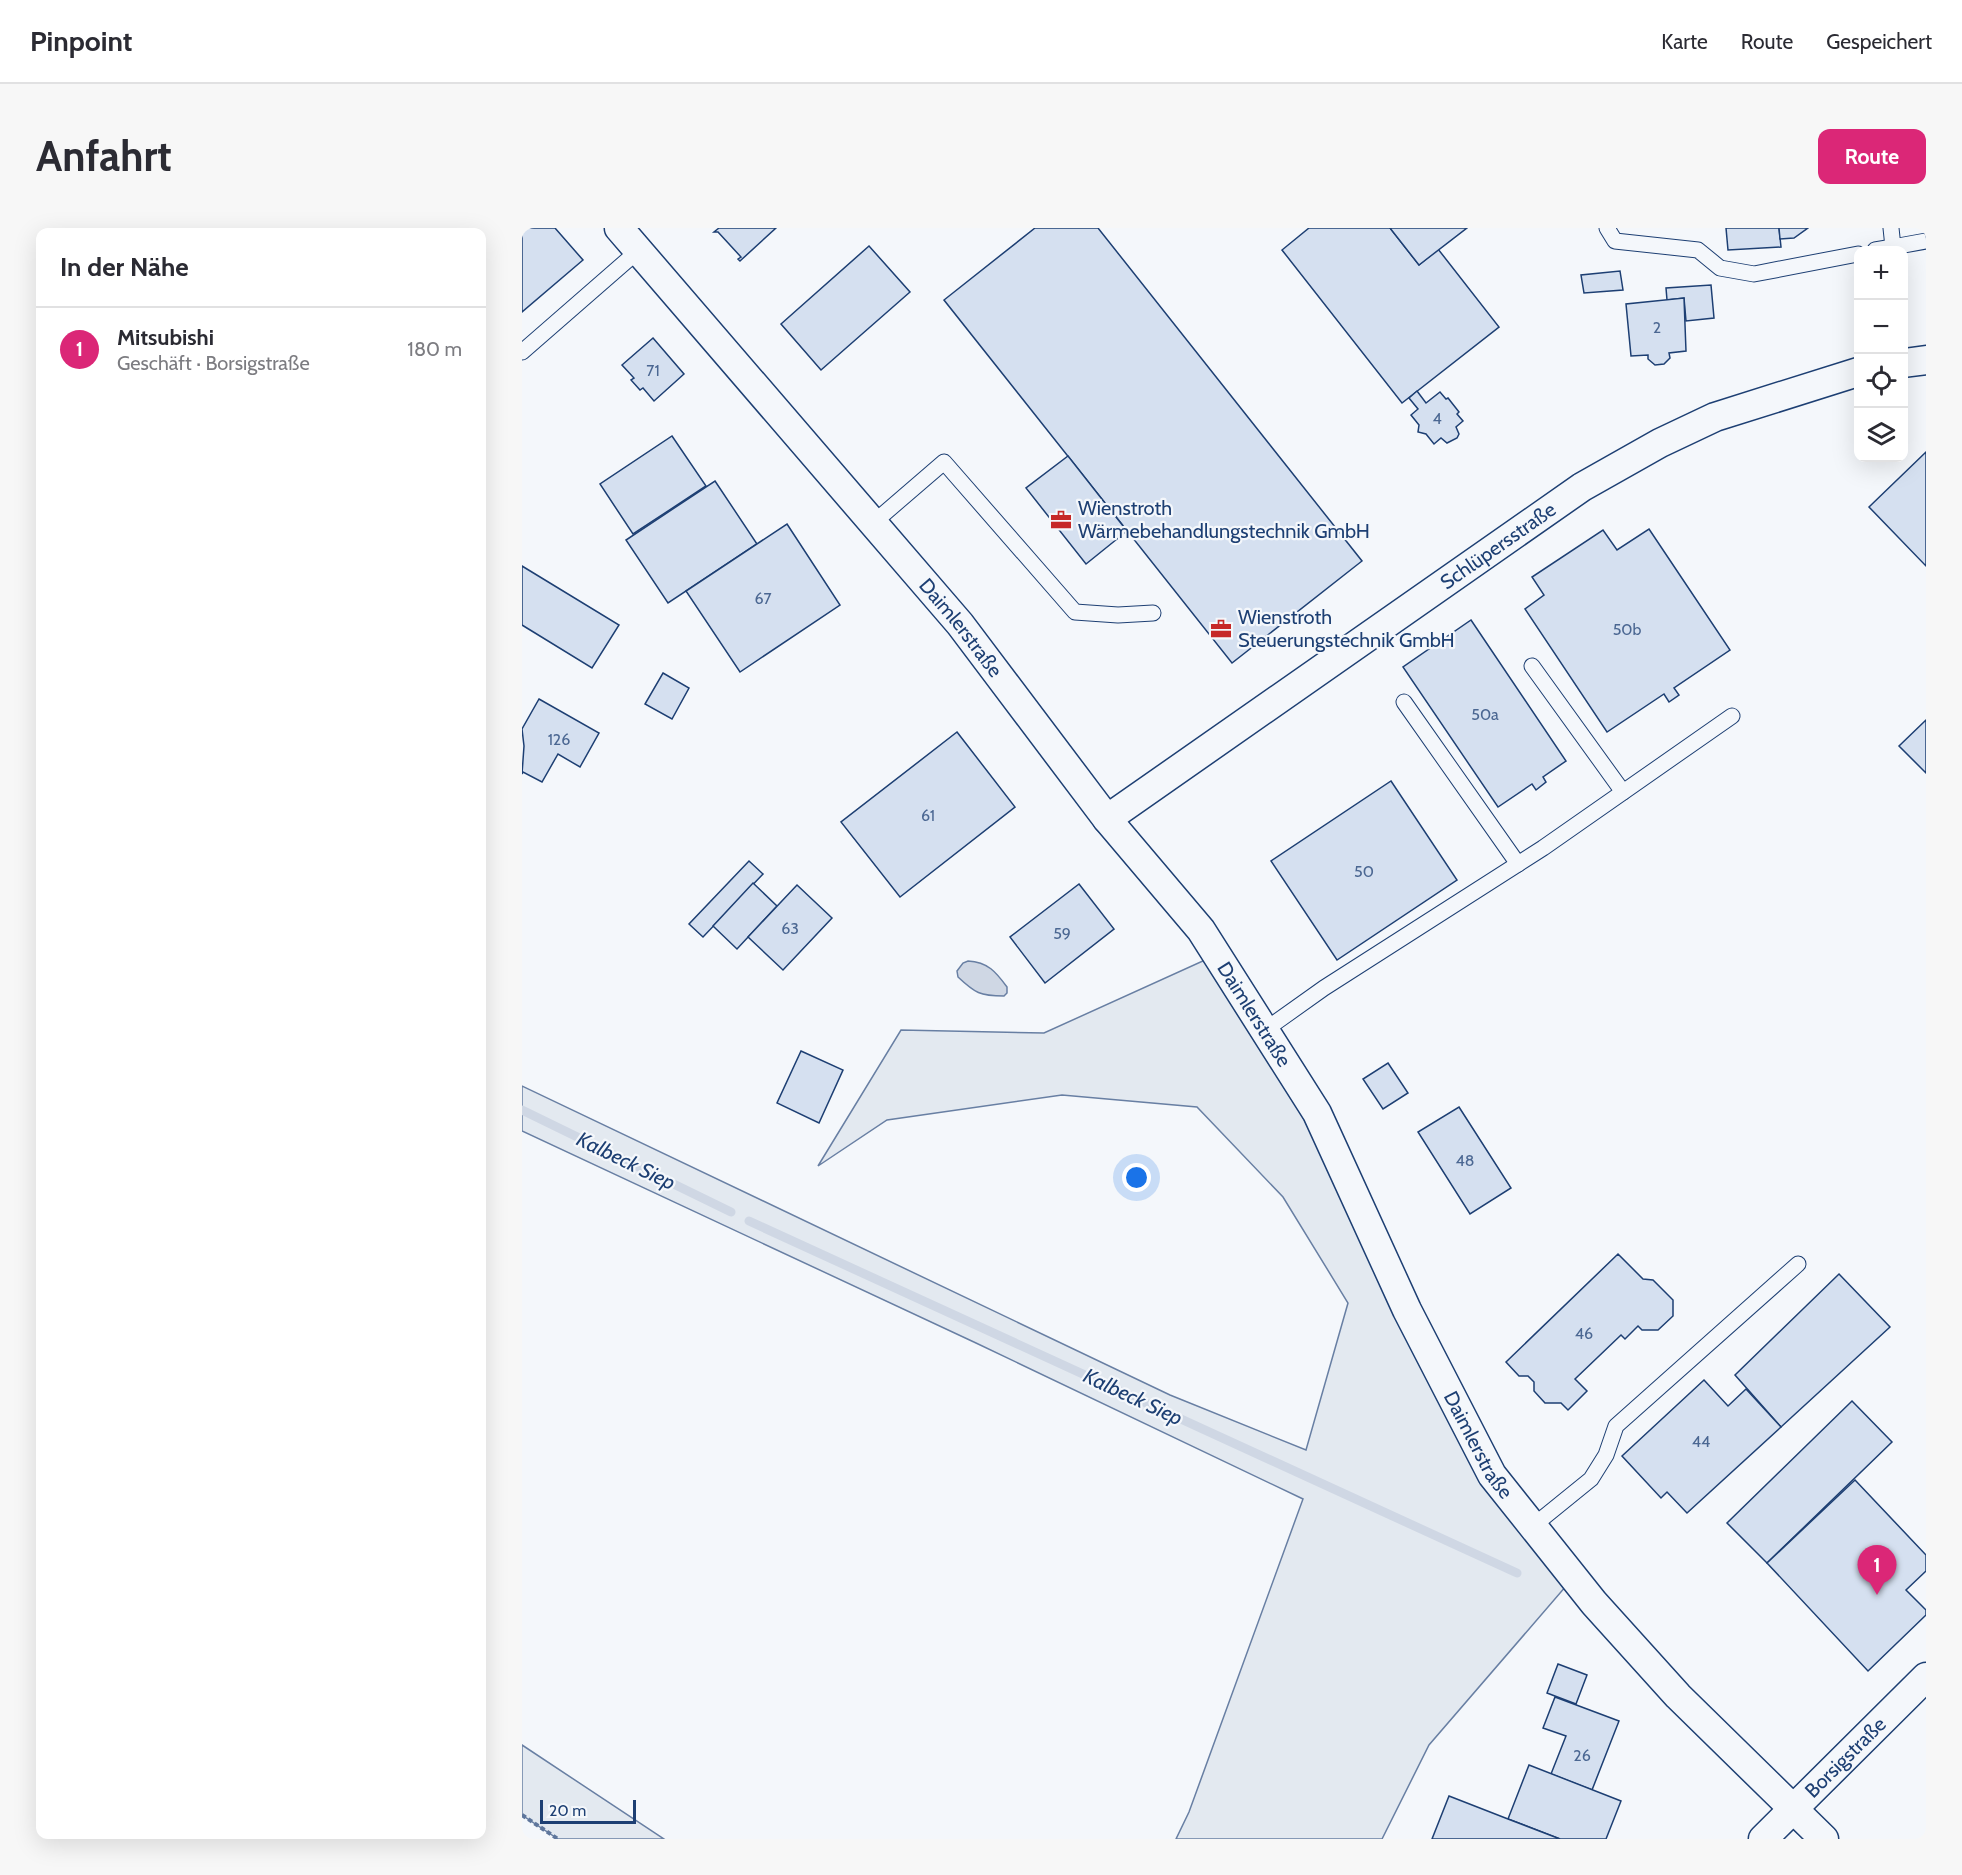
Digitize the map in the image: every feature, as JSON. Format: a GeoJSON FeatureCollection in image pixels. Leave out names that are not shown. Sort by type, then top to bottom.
{"type":"FeatureCollection","features":[{"type":"Feature","properties":{"kind":"street","name":"Daimlerstraße"},"geometry":{"type":"LineString","coordinates":[[619,228],[960,624],[1107,819],[1201,930],[1317,1113],[1407,1310],[1492,1475],[1594,1603],[1678,1695],[1824,1839]]}},
{"type":"Feature","properties":{"kind":"street"},"geometry":{"type":"LineString","coordinates":[[1908,362],[1926,360]]}},
{"type":"Feature","properties":{"kind":"street","name":"Schlüpersstraße"},"geometry":{"type":"LineString","coordinates":[[1107,819],[1582,487],[1660,443],[1715,417],[1854,373]]}},
{"type":"Feature","properties":{"kind":"street","name":"Borsigstraße"},"geometry":{"type":"LineString","coordinates":[[1763,1839],[1925,1680]]}},
{"type":"Feature","properties":{"kind":"lane"},"geometry":{"type":"LineString","coordinates":[[1607,228],[1614,241],[1698,250],[1720,268],[1754,274],[1854,255]]}},
{"type":"Feature","properties":{"kind":"lane"},"geometry":{"type":"LineString","coordinates":[[1891,228],[1893,246]]}},
{"type":"Feature","properties":{"kind":"lane"},"geometry":{"type":"LineString","coordinates":[[1898,246],[1926,241]]}},
{"type":"Feature","properties":{"kind":"lane"},"geometry":{"type":"LineString","coordinates":[[522,352],[639,250]]}},
{"type":"Feature","properties":{"kind":"lane"},"geometry":{"type":"LineString","coordinates":[[872,524],[944,462],[1075,612],[1118,615],[1153,614]]}},
{"type":"Feature","properties":{"kind":"lane"},"geometry":{"type":"LineString","coordinates":[[1532,666],[1623,792]]}},
{"type":"Feature","properties":{"kind":"lane"},"geometry":{"type":"LineString","coordinates":[[1404,702],[1518,864]]}},
{"type":"Feature","properties":{"kind":"lane"},"geometry":{"type":"LineString","coordinates":[[1265,1030],[1324,988],[1518,864],[1732,716]]}},
{"type":"Feature","properties":{"kind":"lane"},"geometry":{"type":"LineString","coordinates":[[1533,1526],[1591,1479],[1606,1455],[1616,1426],[1798,1264]]}},
{"type":"Feature","properties":{"kind":"path"},"geometry":{"type":"LineString","coordinates":[[522,1815],[558,1839]]}},
{"type":"Feature","properties":{"kind":"shaded area"},"geometry":{"type":"Polygon","coordinates":[[[1216,955],[1429,1353],[1573,1578],[1429,1745],[1382,1839],[1176,1839],[1189,1812],[1303,1499],[522,1131],[522,1086],[1170,1395],[1306,1450],[1348,1303],[1283,1197],[1197,1107],[1062,1095],[887,1120],[818,1166],[901,1030],[1044,1033],[1216,955]]]}},
{"type":"Feature","properties":{"kind":"shaded area"},"geometry":{"type":"Polygon","coordinates":[[[968,961],[981,963],[991,969],[1007,987],[1007,993],[1004,996],[989,995],[969,987],[958,977],[957,971],[963,963],[968,961]]]}},
{"type":"Feature","properties":{"kind":"shaded area"},"geometry":{"type":"Polygon","coordinates":[[[522,1745],[664,1839],[558,1839],[522,1815],[522,1745]]]}},
{"type":"Feature","properties":{"kind":"building"},"geometry":{"type":"Polygon","coordinates":[[[522,228],[555,228],[583,260],[522,312],[522,228]]]}},
{"type":"Feature","properties":{"kind":"building"},"geometry":{"type":"Polygon","coordinates":[[[719,228],[776,228],[740,261],[738,259],[741,257],[718,232],[714,232],[719,228]]]}},
{"type":"Feature","properties":{"kind":"building"},"geometry":{"type":"Polygon","coordinates":[[[1035,228],[1098,228],[1362,561],[1232,663],[944,300],[1035,228]]]}},
{"type":"Feature","properties":{"kind":"building"},"geometry":{"type":"Polygon","coordinates":[[[1309,228],[1390,228],[1419,265],[1438,249],[1499,327],[1402,403],[1282,250],[1309,228]]]}},
{"type":"Feature","properties":{"kind":"building"},"geometry":{"type":"Polygon","coordinates":[[[1390,228],[1467,228],[1419,265],[1390,228]]]}},
{"type":"Feature","properties":{"kind":"building"},"geometry":{"type":"Polygon","coordinates":[[[1726,228],[1779,228],[1781,247],[1728,250],[1726,228]]]}},
{"type":"Feature","properties":{"kind":"building"},"geometry":{"type":"Polygon","coordinates":[[[1779,228],[1808,228],[1794,238],[1780,239],[1779,228]]]}},
{"type":"Feature","properties":{"kind":"building"},"geometry":{"type":"Polygon","coordinates":[[[869,246],[910,292],[821,370],[781,324],[869,246]]]}},
{"type":"Feature","properties":{"kind":"building"},"geometry":{"type":"Polygon","coordinates":[[[1620,271],[1623,290],[1584,293],[1581,275],[1620,271]]]}},
{"type":"Feature","properties":{"kind":"building"},"geometry":{"type":"Polygon","coordinates":[[[1711,285],[1714,318],[1686,321],[1684,298],[1667,300],[1666,288],[1711,285]]]}},
{"type":"Feature","properties":{"kind":"building"},"geometry":{"type":"Polygon","coordinates":[[[1684,298],[1686,351],[1669,353],[1670,358],[1664,364],[1655,365],[1648,359],[1648,355],[1631,356],[1626,304],[1684,298]]]}},
{"type":"Feature","properties":{"kind":"building"},"geometry":{"type":"Polygon","coordinates":[[[653,338],[684,374],[654,401],[643,388],[640,390],[631,380],[634,378],[622,365],[653,338]]]}},
{"type":"Feature","properties":{"kind":"building"},"geometry":{"type":"Polygon","coordinates":[[[1417,391],[1426,403],[1440,392],[1446,399],[1448,398],[1463,421],[1456,427],[1459,434],[1457,438],[1447,443],[1441,438],[1434,444],[1426,434],[1418,432],[1419,425],[1411,415],[1418,409],[1409,398],[1417,391]]]}},
{"type":"Feature","properties":{"kind":"building"},"geometry":{"type":"Polygon","coordinates":[[[672,436],[706,486],[633,534],[600,484],[672,436]]]}},
{"type":"Feature","properties":{"kind":"building"},"geometry":{"type":"Polygon","coordinates":[[[1926,452],[1926,566],[1869,507],[1926,452]]]}},
{"type":"Feature","properties":{"kind":"building"},"geometry":{"type":"Polygon","coordinates":[[[1068,456],[1127,531],[1086,564],[1026,488],[1068,456]]]}},
{"type":"Feature","properties":{"kind":"building"},"geometry":{"type":"Polygon","coordinates":[[[715,481],[757,544],[668,603],[626,540],[715,481]]]}},
{"type":"Feature","properties":{"kind":"building"},"geometry":{"type":"Polygon","coordinates":[[[787,524],[840,605],[740,672],[686,591],[787,524]]]}},
{"type":"Feature","properties":{"kind":"building"},"geometry":{"type":"Polygon","coordinates":[[[1649,529],[1730,650],[1674,688],[1679,695],[1669,702],[1664,694],[1607,732],[1525,609],[1544,595],[1532,577],[1603,530],[1617,550],[1649,529]]]}},
{"type":"Feature","properties":{"kind":"building"},"geometry":{"type":"Polygon","coordinates":[[[522,566],[619,625],[592,668],[522,625],[522,566]]]}},
{"type":"Feature","properties":{"kind":"building"},"geometry":{"type":"Polygon","coordinates":[[[1471,620],[1566,761],[1543,777],[1546,782],[1536,790],[1532,784],[1498,807],[1403,667],[1471,620]]]}},
{"type":"Feature","properties":{"kind":"building"},"geometry":{"type":"Polygon","coordinates":[[[663,673],[689,688],[672,719],[645,704],[663,673]]]}},
{"type":"Feature","properties":{"kind":"building"},"geometry":{"type":"Polygon","coordinates":[[[539,699],[599,733],[580,767],[558,754],[542,782],[523,772],[522,774],[524,746],[522,729],[539,699]]]}},
{"type":"Feature","properties":{"kind":"building"},"geometry":{"type":"Polygon","coordinates":[[[1926,720],[1926,773],[1899,746],[1926,720]]]}},
{"type":"Feature","properties":{"kind":"building"},"geometry":{"type":"Polygon","coordinates":[[[957,732],[1015,807],[900,897],[841,822],[957,732]]]}},
{"type":"Feature","properties":{"kind":"building"},"geometry":{"type":"Polygon","coordinates":[[[1391,781],[1457,880],[1337,960],[1271,861],[1391,781]]]}},
{"type":"Feature","properties":{"kind":"building"},"geometry":{"type":"Polygon","coordinates":[[[749,861],[763,874],[703,937],[689,924],[749,861]]]}},
{"type":"Feature","properties":{"kind":"building"},"geometry":{"type":"Polygon","coordinates":[[[753,883],[777,906],[737,949],[713,926],[753,883]]]}},
{"type":"Feature","properties":{"kind":"building"},"geometry":{"type":"Polygon","coordinates":[[[1079,884],[1114,929],[1045,983],[1010,937],[1079,884]]]}},
{"type":"Feature","properties":{"kind":"building"},"geometry":{"type":"Polygon","coordinates":[[[797,885],[832,918],[783,970],[748,937],[797,885]]]}},
{"type":"Feature","properties":{"kind":"building"},"geometry":{"type":"Polygon","coordinates":[[[801,1051],[843,1070],[819,1123],[777,1103],[801,1051]]]}},
{"type":"Feature","properties":{"kind":"building"},"geometry":{"type":"Polygon","coordinates":[[[1388,1063],[1408,1093],[1383,1109],[1363,1079],[1388,1063]]]}},
{"type":"Feature","properties":{"kind":"building"},"geometry":{"type":"Polygon","coordinates":[[[1459,1107],[1511,1188],[1470,1214],[1418,1132],[1459,1107]]]}},
{"type":"Feature","properties":{"kind":"building"},"geometry":{"type":"Polygon","coordinates":[[[1618,1254],[1643,1279],[1653,1280],[1673,1300],[1673,1316],[1658,1330],[1642,1330],[1638,1326],[1625,1339],[1621,1335],[1575,1379],[1587,1391],[1568,1410],[1561,1403],[1545,1403],[1534,1391],[1534,1382],[1528,1376],[1519,1376],[1506,1362],[1618,1254]]]}},
{"type":"Feature","properties":{"kind":"building"},"geometry":{"type":"Polygon","coordinates":[[[1839,1274],[1890,1327],[1781,1427],[1735,1375],[1839,1274]]]}},
{"type":"Feature","properties":{"kind":"building"},"geometry":{"type":"Polygon","coordinates":[[[1704,1380],[1728,1406],[1746,1389],[1781,1427],[1687,1513],[1667,1492],[1661,1498],[1622,1456],[1704,1380]]]}},
{"type":"Feature","properties":{"kind":"building"},"geometry":{"type":"Polygon","coordinates":[[[1852,1401],[1892,1442],[1767,1563],[1727,1523],[1852,1401]]]}},
{"type":"Feature","properties":{"kind":"building"},"geometry":{"type":"Polygon","coordinates":[[[1855,1480],[1926,1555],[1926,1571],[1906,1590],[1926,1610],[1926,1615],[1868,1671],[1767,1563],[1855,1480]]]}},
{"type":"Feature","properties":{"kind":"building"},"geometry":{"type":"Polygon","coordinates":[[[1558,1664],[1587,1675],[1576,1704],[1547,1693],[1558,1664]]]}},
{"type":"Feature","properties":{"kind":"building"},"geometry":{"type":"Polygon","coordinates":[[[1555,1697],[1619,1721],[1592,1790],[1551,1774],[1566,1736],[1543,1728],[1555,1697]]]}},
{"type":"Feature","properties":{"kind":"building"},"geometry":{"type":"Polygon","coordinates":[[[1529,1765],[1621,1801],[1606,1839],[1560,1839],[1508,1819],[1529,1765]]]}},
{"type":"Feature","properties":{"kind":"building"},"geometry":{"type":"Polygon","coordinates":[[[1449,1796],[1508,1819],[1560,1839],[1432,1839],[1449,1796]]]}},
{"type":"Feature","properties":{"kind":"waterway","name":"Kalbeck Siep"},"geometry":{"type":"LineString","coordinates":[[522,1110],[731,1212]]}},
{"type":"Feature","properties":{"kind":"waterway","name":"Kalbeck Siep"},"geometry":{"type":"LineString","coordinates":[[749,1221],[1517,1573]]}},
{"type":"Feature","properties":{"kind":"place","name":"Wienstroth Wärmebehandlungstechnik GmbH"},"geometry":{"type":"Point","coordinates":[1061,520]}},
{"type":"Feature","properties":{"kind":"place","name":"Wienstroth Steuerungstechnik GmbH"},"geometry":{"type":"Point","coordinates":[1221,629]}},
{"type":"Feature","properties":{"kind":"place","name":"Mitsubishi"},"geometry":{"type":"Point","coordinates":[1877,1595]}}]}
